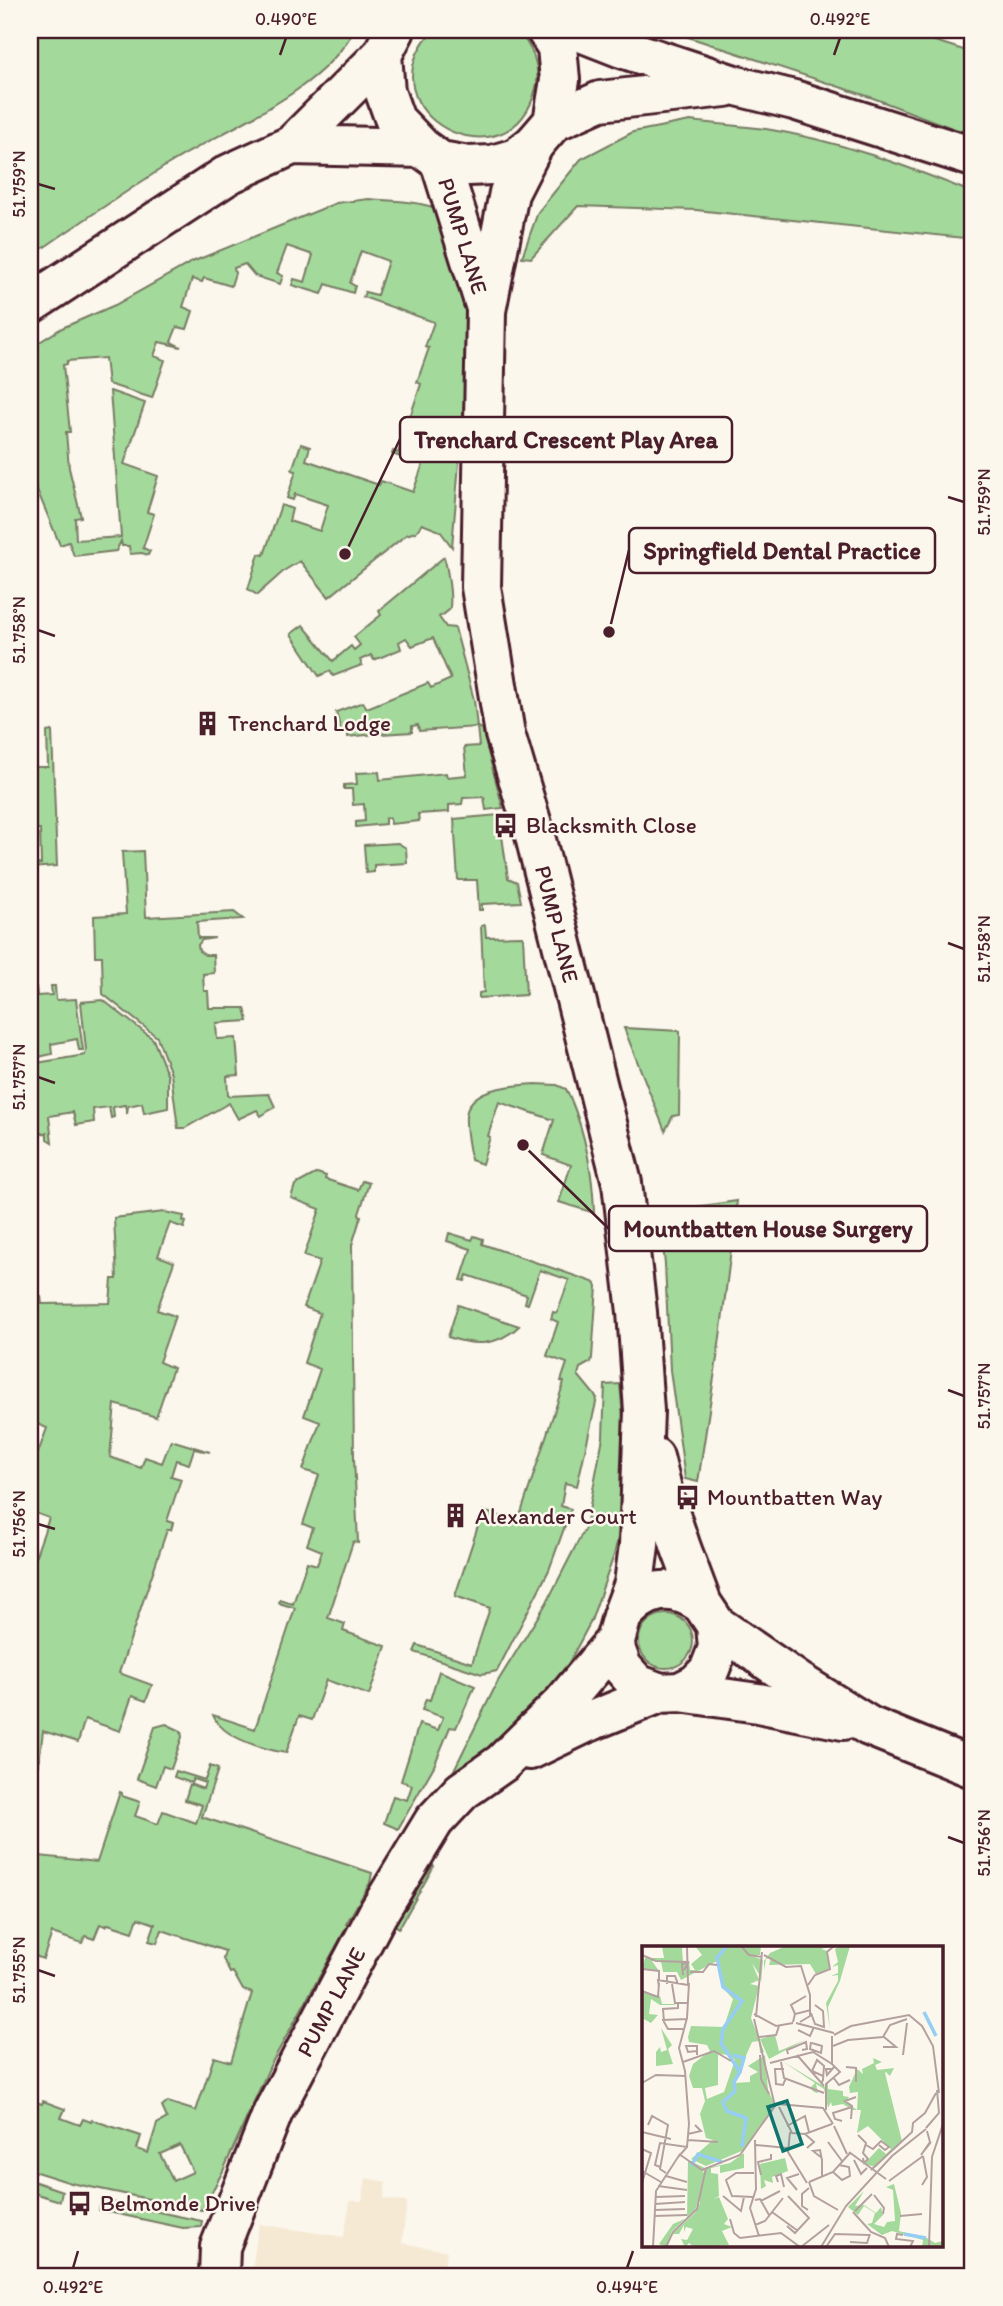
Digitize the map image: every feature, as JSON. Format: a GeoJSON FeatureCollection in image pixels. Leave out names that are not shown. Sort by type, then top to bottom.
{"type":"FeatureCollection","features":[{"type":"Feature","properties":{"kind":"street","name":"PUMP LANE"},"geometry":{"type":"LineString","coordinates":[[546,30],[557,47],[560,80],[544,133],[509,193],[486,310],[481,587],[505,734],[533,828],[622,1183],[637,1312],[644,1410],[639,1545],[634,1584],[618,1628]]}},
{"type":"Feature","properties":{"kind":"street"},"geometry":{"type":"LineString","coordinates":[[576,30],[737,86],[794,100],[973,157]]}},
{"type":"Feature","properties":{"kind":"street"},"geometry":{"type":"LineString","coordinates":[[388,42],[385,93],[395,120],[431,154]]}},
{"type":"Feature","properties":{"kind":"street"},"geometry":{"type":"LineString","coordinates":[[30,304],[229,174],[292,145],[388,42]]}},
{"type":"Feature","properties":{"kind":"street"},"geometry":{"type":"LineString","coordinates":[[292,145],[431,154],[468,166],[492,165],[516,158],[544,133],[600,101],[737,86]]}},
{"type":"Feature","properties":{"kind":"street","name":"PUMP LANE"},"geometry":{"type":"LineString","coordinates":[[431,154],[486,310]]}},
{"type":"Feature","properties":{"kind":"street","name":"PUMP LANE"},"geometry":{"type":"LineString","coordinates":[[219,2276],[220,2246],[273,2112],[378,1913],[434,1821],[462,1791],[502,1763],[586,1723],[696,1684],[709,1671],[718,1648],[709,1614],[664,1497],[644,1410]]}},
{"type":"Feature","properties":{"kind":"street","name":"PUMP LANE"},"geometry":{"type":"LineString","coordinates":[[502,1763],[563,1703],[634,1602],[646,1594],[664,1590],[680,1591],[709,1614]]}},
{"type":"Feature","properties":{"kind":"street"},"geometry":{"type":"LineString","coordinates":[[709,1614],[800,1683],[869,1726],[973,1768]]}},
{"type":"Feature","properties":{"kind":"street"},"geometry":{"type":"LineString","coordinates":[[618,1628],[616,1651],[622,1667],[637,1684],[670,1693],[758,1703],[869,1726]]}},
{"type":"Feature","properties":{"kind":"shaded area"},"geometry":{"type":"Polygon","coordinates":[[[366,2178],[386,2182],[384,2199],[407,2202],[402,2243],[447,2251],[443,2276],[251,2276],[259,2224],[344,2237],[350,2201],[362,2201],[366,2178]]]}},
{"type":"Feature","properties":{"kind":"green space"},"geometry":{"type":"Polygon","coordinates":[[[30,30],[354,30],[339,53],[296,91],[167,165],[30,257],[30,30]]]}},
{"type":"Feature","properties":{"kind":"green space"},"geometry":{"type":"Polygon","coordinates":[[[433,30],[516,30],[531,49],[537,72],[536,88],[521,119],[499,134],[472,137],[447,129],[426,112],[414,89],[415,61],[433,30]]]}},
{"type":"Feature","properties":{"kind":"green space"},"geometry":{"type":"Polygon","coordinates":[[[667,30],[900,30],[973,53],[973,136],[873,98],[667,30]]]}},
{"type":"Feature","properties":{"kind":"green space"},"geometry":{"type":"Polygon","coordinates":[[[690,121],[766,129],[819,140],[897,164],[973,193],[973,239],[696,210],[578,206],[531,258],[522,257],[538,212],[581,159],[633,132],[690,121]]]}},
{"type":"Feature","properties":{"kind":"green space"},"geometry":{"type":"Polygon","coordinates":[[[369,199],[410,202],[432,207],[448,216],[456,231],[470,331],[452,547],[440,531],[422,524],[416,532],[406,535],[329,597],[300,561],[285,570],[257,595],[248,589],[259,554],[264,555],[281,505],[292,509],[289,521],[320,531],[328,505],[295,494],[293,500],[287,498],[296,471],[292,470],[301,444],[310,447],[306,460],[379,485],[381,481],[413,492],[423,464],[392,454],[393,451],[398,453],[421,384],[417,382],[429,348],[425,347],[434,322],[363,297],[365,292],[377,295],[388,261],[361,251],[350,283],[355,286],[353,293],[326,284],[322,294],[292,285],[294,279],[305,282],[313,255],[287,246],[277,273],[283,276],[280,284],[255,276],[245,264],[234,268],[231,286],[204,278],[202,282],[192,279],[183,307],[193,311],[187,329],[177,327],[171,342],[181,347],[159,342],[154,356],[165,360],[152,398],[108,384],[105,358],[67,361],[67,364],[63,365],[70,432],[66,432],[69,468],[81,517],[75,518],[76,540],[121,537],[110,391],[145,403],[124,464],[158,476],[147,512],[154,514],[143,548],[150,551],[148,555],[130,554],[129,546],[122,546],[121,541],[116,551],[74,556],[69,542],[60,545],[30,473],[30,348],[62,328],[115,305],[192,262],[336,203],[369,199]]]}},
{"type":"Feature","properties":{"kind":"green space"},"geometry":{"type":"Polygon","coordinates":[[[444,557],[450,606],[449,610],[439,617],[446,627],[455,628],[474,700],[477,727],[419,731],[418,725],[412,726],[412,732],[382,734],[381,727],[374,728],[375,734],[348,737],[348,730],[341,731],[336,712],[363,702],[367,708],[428,683],[431,688],[451,679],[433,638],[412,646],[406,638],[399,642],[401,649],[374,660],[371,655],[360,660],[362,665],[333,676],[330,671],[319,676],[291,634],[303,625],[333,661],[351,646],[354,650],[360,645],[354,637],[381,615],[379,611],[444,557]]]}},
{"type":"Feature","properties":{"kind":"green space"},"geometry":{"type":"Polygon","coordinates":[[[477,727],[482,729],[503,808],[486,810],[484,797],[463,798],[462,804],[449,805],[449,812],[418,814],[419,821],[391,824],[390,818],[385,818],[385,824],[356,827],[356,822],[365,821],[364,804],[353,805],[352,789],[344,789],[344,785],[357,784],[356,773],[379,772],[380,780],[446,773],[447,777],[467,775],[464,747],[479,746],[477,727]]]}},
{"type":"Feature","properties":{"kind":"green space"},"geometry":{"type":"Polygon","coordinates":[[[52,731],[57,866],[30,868],[30,865],[41,864],[40,829],[30,829],[30,767],[48,767],[47,732],[52,731]]]}},
{"type":"Feature","properties":{"kind":"green space"},"geometry":{"type":"Polygon","coordinates":[[[499,815],[508,878],[517,882],[521,902],[482,904],[482,910],[479,910],[477,880],[458,880],[454,819],[499,815]]]}},
{"type":"Feature","properties":{"kind":"green space"},"geometry":{"type":"Polygon","coordinates":[[[398,843],[406,848],[407,863],[374,865],[374,872],[366,873],[364,845],[398,843]]]}},
{"type":"Feature","properties":{"kind":"green space"},"geometry":{"type":"Polygon","coordinates":[[[143,851],[146,917],[234,912],[243,919],[197,922],[198,938],[215,938],[202,940],[198,945],[199,951],[205,955],[213,955],[214,973],[203,974],[209,1008],[245,1008],[248,1021],[216,1023],[217,1039],[236,1038],[239,1075],[227,1076],[228,1096],[269,1094],[275,1107],[261,1116],[257,1110],[238,1119],[229,1103],[185,1128],[178,1128],[171,1074],[157,1037],[103,994],[102,956],[95,956],[94,916],[126,914],[122,852],[143,851]]]}},
{"type":"Feature","properties":{"kind":"green space"},"geometry":{"type":"Polygon","coordinates":[[[485,925],[486,937],[523,936],[526,995],[479,998],[479,993],[484,992],[481,926],[485,925]]]}},
{"type":"Feature","properties":{"kind":"green space"},"geometry":{"type":"Polygon","coordinates":[[[51,986],[55,986],[56,1000],[76,999],[83,1050],[79,1050],[77,1039],[51,1044],[52,1054],[30,1059],[30,995],[33,995],[33,987],[36,987],[37,996],[52,995],[51,986]]]}},
{"type":"Feature","properties":{"kind":"green space"},"geometry":{"type":"Polygon","coordinates":[[[103,1000],[153,1039],[168,1076],[168,1108],[144,1113],[142,1103],[128,1106],[127,1114],[125,1105],[113,1107],[114,1117],[111,1118],[109,1107],[93,1109],[94,1122],[76,1125],[73,1112],[49,1116],[52,1142],[47,1139],[47,1133],[30,1134],[30,1064],[85,1055],[81,1002],[103,1000]]]}},
{"type":"Feature","properties":{"kind":"green space"},"geometry":{"type":"Polygon","coordinates":[[[624,1028],[680,1031],[679,1115],[673,1116],[665,1131],[624,1028]]]}},
{"type":"Feature","properties":{"kind":"green space"},"geometry":{"type":"Polygon","coordinates":[[[535,1084],[557,1085],[566,1089],[570,1097],[587,1154],[594,1213],[559,1202],[571,1165],[543,1155],[554,1120],[499,1102],[482,1164],[471,1160],[466,1116],[469,1106],[483,1093],[535,1084]]]}},
{"type":"Feature","properties":{"kind":"green space"},"geometry":{"type":"Polygon","coordinates":[[[317,1173],[326,1176],[325,1179],[358,1190],[362,1181],[369,1183],[352,1245],[354,1458],[358,1543],[353,1542],[328,1618],[345,1624],[343,1631],[386,1646],[369,1695],[326,1680],[312,1720],[299,1716],[286,1753],[266,1749],[234,1736],[218,1723],[213,1715],[255,1729],[295,1608],[279,1603],[280,1600],[293,1604],[307,1562],[317,1565],[322,1551],[307,1545],[313,1528],[303,1524],[319,1475],[303,1470],[320,1422],[304,1416],[320,1369],[304,1363],[320,1313],[304,1307],[320,1261],[304,1256],[320,1209],[291,1198],[295,1185],[317,1173]]]}},
{"type":"Feature","properties":{"kind":"green space"},"geometry":{"type":"Polygon","coordinates":[[[737,1201],[698,1482],[685,1479],[670,1370],[660,1212],[737,1201]]]}},
{"type":"Feature","properties":{"kind":"green space"},"geometry":{"type":"Polygon","coordinates":[[[164,1212],[184,1216],[183,1221],[186,1222],[184,1228],[170,1223],[158,1256],[174,1262],[157,1310],[175,1316],[159,1362],[173,1368],[156,1417],[115,1404],[110,1457],[141,1468],[145,1457],[162,1463],[171,1440],[210,1452],[194,1449],[189,1464],[176,1460],[171,1476],[181,1479],[167,1521],[173,1523],[171,1530],[167,1530],[119,1673],[152,1685],[146,1701],[132,1696],[120,1731],[85,1719],[78,1742],[43,1731],[39,1763],[30,1795],[30,1572],[49,1518],[30,1511],[30,1498],[33,1499],[38,1482],[30,1478],[30,1475],[47,1428],[30,1421],[34,1296],[41,1296],[42,1304],[110,1303],[112,1279],[117,1279],[114,1218],[164,1212]]]}},
{"type":"Feature","properties":{"kind":"green space"},"geometry":{"type":"Polygon","coordinates":[[[449,1233],[472,1240],[474,1236],[483,1239],[482,1244],[593,1282],[597,1286],[592,1358],[591,1362],[580,1368],[578,1375],[597,1398],[577,1486],[565,1483],[561,1506],[571,1509],[549,1570],[497,1671],[482,1674],[414,1652],[417,1645],[472,1663],[490,1608],[455,1596],[483,1511],[518,1522],[564,1382],[561,1381],[567,1363],[547,1356],[558,1322],[551,1319],[553,1312],[557,1313],[569,1280],[540,1270],[528,1304],[525,1303],[527,1295],[467,1275],[465,1281],[461,1280],[471,1249],[447,1241],[449,1233]]]}},
{"type":"Feature","properties":{"kind":"green space"},"geometry":{"type":"Polygon","coordinates":[[[458,1305],[519,1326],[502,1338],[485,1343],[448,1337],[458,1305]]]}},
{"type":"Feature","properties":{"kind":"green space"},"geometry":{"type":"Polygon","coordinates":[[[620,1384],[626,1452],[620,1529],[591,1621],[554,1686],[493,1749],[451,1776],[498,1681],[547,1602],[586,1526],[603,1437],[605,1385],[620,1384]]]}},
{"type":"Feature","properties":{"kind":"green space"},"geometry":{"type":"Polygon","coordinates":[[[666,1614],[685,1622],[693,1641],[685,1660],[666,1668],[647,1660],[639,1641],[647,1622],[666,1614]]]}},
{"type":"Feature","properties":{"kind":"green space"},"geometry":{"type":"Polygon","coordinates":[[[439,1671],[475,1686],[456,1728],[450,1727],[434,1766],[398,1829],[384,1823],[393,1796],[407,1800],[412,1785],[401,1781],[419,1724],[438,1730],[443,1717],[422,1710],[426,1699],[430,1700],[439,1671]]]}},
{"type":"Feature","properties":{"kind":"green space"},"geometry":{"type":"Polygon","coordinates":[[[166,1724],[181,1731],[182,1737],[171,1769],[163,1766],[156,1786],[137,1779],[155,1727],[166,1724]]]}},
{"type":"Feature","properties":{"kind":"green space"},"geometry":{"type":"Polygon","coordinates":[[[210,1766],[218,1769],[202,1817],[372,1873],[370,1883],[346,1924],[348,1925],[270,2066],[223,2171],[202,2210],[71,2183],[30,2170],[30,2100],[42,2104],[43,2101],[65,2109],[61,2118],[80,2125],[83,2119],[92,2120],[141,2136],[137,2149],[148,2153],[157,2124],[167,2118],[162,2107],[168,2102],[196,2111],[214,2057],[231,2062],[252,1993],[243,1990],[233,1972],[230,1973],[223,1959],[225,1951],[162,1930],[157,1943],[149,1941],[155,1924],[138,1918],[133,1932],[100,1924],[94,1939],[85,1936],[82,1943],[52,1933],[43,1959],[30,1954],[34,1933],[30,1931],[30,1855],[97,1862],[120,1792],[122,1796],[140,1802],[135,1816],[158,1824],[163,1811],[196,1823],[202,1805],[185,1800],[190,1784],[203,1789],[205,1783],[193,1779],[191,1783],[174,1777],[176,1771],[205,1780],[210,1766]],[[180,2145],[160,2154],[173,2181],[193,2172],[180,2145]]]}},
{"type":"Feature","properties":{"kind":"green space"},"geometry":{"type":"Polygon","coordinates":[[[431,1863],[434,1866],[399,1928],[392,1923],[408,1906],[431,1863]]]}},
{"type":"Feature","properties":{"kind":"green space"},"geometry":{"type":"Polygon","coordinates":[[[30,2180],[62,2191],[60,2201],[30,2192],[30,2180]]]}},
{"type":"Feature","properties":{"kind":"green space"},"geometry":{"type":"Polygon","coordinates":[[[101,2200],[202,2221],[201,2227],[183,2228],[99,2210],[101,2200]]]}},
{"type":"Feature","properties":{"kind":"place","name":"Trenchard Crescent Play Area"},"geometry":{"type":"Point","coordinates":[345,554]}},
{"type":"Feature","properties":{"kind":"place","name":"Springfield Dental Practice"},"geometry":{"type":"Point","coordinates":[609,632]}},
{"type":"Feature","properties":{"kind":"place","name":"Trenchard Lodge"},"geometry":{"type":"Point","coordinates":[208,723]}},
{"type":"Feature","properties":{"kind":"place","name":"Blacksmith Close"},"geometry":{"type":"Point","coordinates":[506,825]}},
{"type":"Feature","properties":{"kind":"place","name":"Mountbatten House Surgery"},"geometry":{"type":"Point","coordinates":[523,1145]}},
{"type":"Feature","properties":{"kind":"place","name":"Mountbatten Way"},"geometry":{"type":"Point","coordinates":[687,1497]}},
{"type":"Feature","properties":{"kind":"place","name":"Alexander Court"},"geometry":{"type":"Point","coordinates":[455,1516]}},
{"type":"Feature","properties":{"kind":"place","name":"Belmonde Drive"},"geometry":{"type":"Point","coordinates":[80,2203]}}]}
